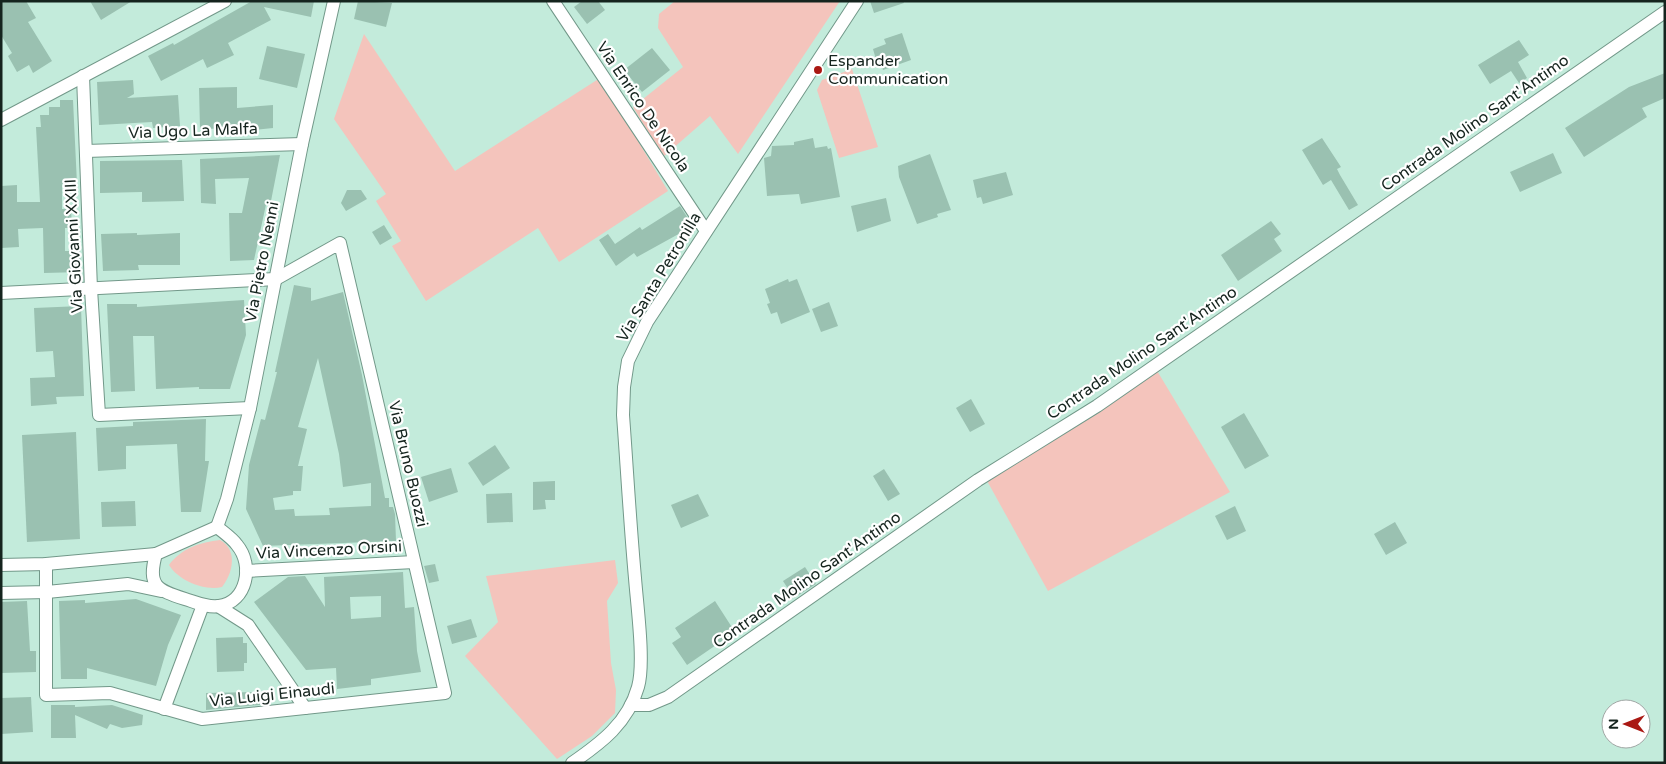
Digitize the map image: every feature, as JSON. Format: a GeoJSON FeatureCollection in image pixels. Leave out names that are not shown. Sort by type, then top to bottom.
{"type":"FeatureCollection","features":[{"type":"Feature","properties":{"kind":"street"},"geometry":{"type":"LineString","coordinates":[[1,120],[225,1]]}},
{"type":"Feature","properties":{"kind":"street","name":"Via Pietro Nenni"},"geometry":{"type":"LineString","coordinates":[[217,527],[227,499],[250,408],[302,144],[334,1]]}},
{"type":"Feature","properties":{"kind":"street","name":"Via Enrico De Nicola"},"geometry":{"type":"LineString","coordinates":[[553,1],[706,231]]}},
{"type":"Feature","properties":{"kind":"street","name":"Via Santa Petronilla"},"geometry":{"type":"LineString","coordinates":[[572,763],[607,737],[623,719],[638,686],[640,667],[623,415],[624,387],[628,361],[635,342],[857,1]]}},
{"type":"Feature","properties":{"kind":"street","name":"Contrada Molino Sant'Antimo"},"geometry":{"type":"LineString","coordinates":[[631,705],[649,705],[668,697],[978,480],[1097,406],[1665,12]]}},
{"type":"Feature","properties":{"kind":"street","name":"Via Giovanni XXIII"},"geometry":{"type":"LineString","coordinates":[[83,76],[91,289],[99,415],[250,408]]}},
{"type":"Feature","properties":{"kind":"street","name":"Via Ugo La Malfa"},"geometry":{"type":"LineString","coordinates":[[86,151],[302,144]]}},
{"type":"Feature","properties":{"kind":"street","name":"Via Bruno Buozzi"},"geometry":{"type":"LineString","coordinates":[[276,279],[340,243],[445,693]]}},
{"type":"Feature","properties":{"kind":"street"},"geometry":{"type":"LineString","coordinates":[[1,293],[276,279]]}},
{"type":"Feature","properties":{"kind":"street"},"geometry":{"type":"LineString","coordinates":[[1,565],[46,564],[156,554],[217,527],[238,545],[244,556],[246,571],[239,595],[232,602],[218,606],[203,605],[161,591],[128,584],[47,592],[1,593]]}},
{"type":"Feature","properties":{"kind":"street"},"geometry":{"type":"LineString","coordinates":[[156,554],[152,568],[154,581],[161,591]]}},
{"type":"Feature","properties":{"kind":"street","name":"Via Vincenzo Orsini"},"geometry":{"type":"LineString","coordinates":[[246,571],[414,562]]}},
{"type":"Feature","properties":{"kind":"street"},"geometry":{"type":"LineString","coordinates":[[46,564],[47,592]]}},
{"type":"Feature","properties":{"kind":"street","name":"Via Luigi Einaudi"},"geometry":{"type":"LineString","coordinates":[[47,592],[46,695],[110,693],[202,719],[445,693]]}},
{"type":"Feature","properties":{"kind":"street"},"geometry":{"type":"LineString","coordinates":[[164,709],[203,605]]}},
{"type":"Feature","properties":{"kind":"street"},"geometry":{"type":"LineString","coordinates":[[218,606],[248,625],[305,708]]}},
{"type":"Feature","properties":{"kind":"shaded area"},"geometry":{"type":"Polygon","coordinates":[[[675,1],[840,1],[738,154],[710,116],[663,157],[633,107],[683,67],[658,28],[659,14],[675,1]]]}},
{"type":"Feature","properties":{"kind":"shaded area"},"geometry":{"type":"Polygon","coordinates":[[[364,34],[455,171],[600,78],[668,191],[559,262],[538,228],[426,301],[392,246],[401,241],[376,201],[386,194],[334,119],[364,34]]]}},
{"type":"Feature","properties":{"kind":"shaded area"},"geometry":{"type":"Polygon","coordinates":[[[852,69],[878,147],[839,158],[817,90],[822,80],[852,69]]]}},
{"type":"Feature","properties":{"kind":"shaded area"},"geometry":{"type":"Polygon","coordinates":[[[1156,369],[1230,492],[1048,591],[986,479],[1156,369]]]}},
{"type":"Feature","properties":{"kind":"shaded area"},"geometry":{"type":"Polygon","coordinates":[[[220,540],[226,544],[232,562],[229,575],[222,587],[208,588],[192,584],[179,576],[169,565],[179,555],[192,547],[220,540]]]}},
{"type":"Feature","properties":{"kind":"shaded area"},"geometry":{"type":"Polygon","coordinates":[[[615,560],[618,583],[607,601],[611,663],[616,690],[615,713],[592,736],[557,759],[465,656],[498,622],[486,576],[615,560]]]}},
{"type":"Feature","properties":{"kind":"building"},"geometry":{"type":"Polygon","coordinates":[[[1,1],[26,1],[36,18],[28,22],[52,61],[33,73],[29,65],[17,72],[8,56],[12,53],[1,35],[1,1]]]}},
{"type":"Feature","properties":{"kind":"building"},"geometry":{"type":"Polygon","coordinates":[[[90,1],[132,1],[101,20],[90,1]]]}},
{"type":"Feature","properties":{"kind":"building"},"geometry":{"type":"Polygon","coordinates":[[[252,1],[314,1],[311,17],[264,7],[271,20],[228,43],[234,55],[207,68],[203,59],[161,81],[148,56],[173,43],[174,45],[252,1]]]}},
{"type":"Feature","properties":{"kind":"building"},"geometry":{"type":"Polygon","coordinates":[[[358,1],[392,3],[386,27],[354,19],[358,1]]]}},
{"type":"Feature","properties":{"kind":"building"},"geometry":{"type":"Polygon","coordinates":[[[582,1],[598,1],[605,10],[587,24],[574,7],[582,1]]]}},
{"type":"Feature","properties":{"kind":"building"},"geometry":{"type":"Polygon","coordinates":[[[870,1],[903,1],[904,3],[874,13],[870,1]]]}},
{"type":"Feature","properties":{"kind":"building"},"geometry":{"type":"Polygon","coordinates":[[[902,33],[911,60],[883,70],[880,62],[877,63],[873,49],[886,44],[884,39],[902,33]]]}},
{"type":"Feature","properties":{"kind":"building"},"geometry":{"type":"Polygon","coordinates":[[[1519,40],[1529,55],[1518,62],[1527,78],[1519,83],[1511,71],[1490,84],[1478,65],[1519,40]]]}},
{"type":"Feature","properties":{"kind":"building"},"geometry":{"type":"Polygon","coordinates":[[[267,46],[305,54],[297,88],[259,79],[267,46]]]}},
{"type":"Feature","properties":{"kind":"building"},"geometry":{"type":"Polygon","coordinates":[[[652,48],[670,70],[642,92],[624,70],[652,48]]]}},
{"type":"Feature","properties":{"kind":"building"},"geometry":{"type":"Polygon","coordinates":[[[1665,73],[1665,98],[1642,108],[1647,117],[1584,157],[1565,128],[1629,87],[1665,73]]]}},
{"type":"Feature","properties":{"kind":"building"},"geometry":{"type":"Polygon","coordinates":[[[133,80],[134,94],[127,98],[178,95],[180,126],[153,128],[152,122],[99,125],[97,82],[133,80]]]}},
{"type":"Feature","properties":{"kind":"building"},"geometry":{"type":"Polygon","coordinates":[[[237,87],[237,108],[273,105],[273,128],[244,131],[244,128],[200,129],[199,88],[237,87]]]}},
{"type":"Feature","properties":{"kind":"building"},"geometry":{"type":"Polygon","coordinates":[[[60,100],[73,100],[77,184],[62,184],[62,209],[71,209],[72,228],[65,228],[65,251],[80,251],[81,272],[44,273],[43,228],[18,229],[19,247],[1,248],[1,186],[17,185],[17,202],[40,202],[36,127],[41,127],[40,115],[49,115],[49,107],[60,107],[60,100]]]}},
{"type":"Feature","properties":{"kind":"building"},"geometry":{"type":"Polygon","coordinates":[[[813,138],[815,148],[827,146],[828,149],[831,148],[840,197],[801,204],[799,194],[767,196],[764,158],[771,156],[772,146],[794,145],[794,142],[813,138]]]}},
{"type":"Feature","properties":{"kind":"building"},"geometry":{"type":"Polygon","coordinates":[[[1322,138],[1341,167],[1337,169],[1358,205],[1349,210],[1331,180],[1323,185],[1302,150],[1322,138]]]}},
{"type":"Feature","properties":{"kind":"building"},"geometry":{"type":"Polygon","coordinates":[[[1553,153],[1562,173],[1520,192],[1510,172],[1553,153]]]}},
{"type":"Feature","properties":{"kind":"building"},"geometry":{"type":"Polygon","coordinates":[[[930,154],[951,210],[937,214],[938,217],[917,224],[899,177],[898,166],[930,154]]]}},
{"type":"Feature","properties":{"kind":"building"},"geometry":{"type":"Polygon","coordinates":[[[280,155],[271,201],[267,200],[254,260],[230,261],[229,213],[242,213],[249,178],[215,179],[216,204],[201,203],[200,159],[280,155]]]}},
{"type":"Feature","properties":{"kind":"building"},"geometry":{"type":"Polygon","coordinates":[[[182,160],[184,201],[142,202],[142,192],[100,193],[100,161],[182,160]]]}},
{"type":"Feature","properties":{"kind":"building"},"geometry":{"type":"Polygon","coordinates":[[[1006,172],[1013,195],[983,204],[981,197],[977,198],[973,180],[1006,172]]]}},
{"type":"Feature","properties":{"kind":"building"},"geometry":{"type":"Polygon","coordinates":[[[347,190],[361,190],[367,199],[346,211],[341,203],[347,190]]]}},
{"type":"Feature","properties":{"kind":"building"},"geometry":{"type":"Polygon","coordinates":[[[886,198],[891,221],[857,232],[851,206],[886,198]]]}},
{"type":"Feature","properties":{"kind":"building"},"geometry":{"type":"Polygon","coordinates":[[[680,206],[693,226],[637,257],[634,253],[616,266],[599,240],[608,234],[615,244],[640,227],[642,230],[680,206]]]}},
{"type":"Feature","properties":{"kind":"building"},"geometry":{"type":"Polygon","coordinates":[[[1271,221],[1281,234],[1274,239],[1282,251],[1238,281],[1221,255],[1271,221]]]}},
{"type":"Feature","properties":{"kind":"building"},"geometry":{"type":"Polygon","coordinates":[[[384,225],[392,238],[380,245],[372,232],[384,225]]]}},
{"type":"Feature","properties":{"kind":"building"},"geometry":{"type":"Polygon","coordinates":[[[137,233],[137,235],[180,233],[180,265],[138,265],[139,270],[103,271],[101,234],[137,233]]]}},
{"type":"Feature","properties":{"kind":"building"},"geometry":{"type":"Polygon","coordinates":[[[788,279],[789,282],[797,279],[810,312],[781,324],[777,312],[771,314],[767,304],[770,303],[765,289],[788,279]]]}},
{"type":"Feature","properties":{"kind":"building"},"geometry":{"type":"Polygon","coordinates":[[[294,285],[311,288],[311,301],[343,292],[362,375],[385,498],[389,498],[389,507],[393,507],[395,514],[396,541],[263,546],[246,509],[249,465],[261,419],[265,420],[277,372],[275,372],[294,285]],[[318,358],[298,427],[307,429],[298,466],[303,466],[301,491],[293,491],[293,495],[273,498],[275,510],[294,509],[295,516],[330,515],[329,508],[371,506],[371,483],[343,487],[339,454],[318,358]]]}},
{"type":"Feature","properties":{"kind":"building"},"geometry":{"type":"Polygon","coordinates":[[[244,300],[246,335],[230,389],[199,389],[199,387],[156,389],[154,336],[133,336],[135,391],[111,392],[107,304],[137,304],[137,307],[244,300]]]}},
{"type":"Feature","properties":{"kind":"building"},"geometry":{"type":"Polygon","coordinates":[[[829,302],[838,326],[821,332],[812,309],[829,302]]]}},
{"type":"Feature","properties":{"kind":"building"},"geometry":{"type":"Polygon","coordinates":[[[81,306],[84,396],[56,397],[57,404],[31,406],[30,378],[55,377],[53,351],[36,352],[34,308],[81,306]]]}},
{"type":"Feature","properties":{"kind":"building"},"geometry":{"type":"Polygon","coordinates":[[[971,399],[985,424],[970,432],[956,408],[971,399]]]}},
{"type":"Feature","properties":{"kind":"building"},"geometry":{"type":"Polygon","coordinates":[[[1244,413],[1269,456],[1245,469],[1221,427],[1244,413]]]}},
{"type":"Feature","properties":{"kind":"building"},"geometry":{"type":"Polygon","coordinates":[[[206,419],[205,461],[209,461],[201,512],[181,512],[177,444],[126,446],[126,469],[98,471],[96,428],[133,426],[133,422],[206,419]]]}},
{"type":"Feature","properties":{"kind":"building"},"geometry":{"type":"Polygon","coordinates":[[[76,432],[80,539],[27,542],[22,435],[76,432]]]}},
{"type":"Feature","properties":{"kind":"building"},"geometry":{"type":"Polygon","coordinates":[[[495,445],[510,468],[483,486],[468,463],[495,445]]]}},
{"type":"Feature","properties":{"kind":"building"},"geometry":{"type":"Polygon","coordinates":[[[451,468],[458,492],[429,502],[421,477],[451,468]]]}},
{"type":"Feature","properties":{"kind":"building"},"geometry":{"type":"Polygon","coordinates":[[[884,469],[900,494],[888,501],[873,476],[884,469]]]}},
{"type":"Feature","properties":{"kind":"building"},"geometry":{"type":"Polygon","coordinates":[[[555,481],[555,500],[545,500],[546,509],[533,510],[533,482],[555,481]]]}},
{"type":"Feature","properties":{"kind":"building"},"geometry":{"type":"Polygon","coordinates":[[[512,493],[513,522],[487,523],[486,494],[512,493]]]}},
{"type":"Feature","properties":{"kind":"building"},"geometry":{"type":"Polygon","coordinates":[[[698,494],[709,516],[681,528],[671,505],[698,494]]]}},
{"type":"Feature","properties":{"kind":"building"},"geometry":{"type":"Polygon","coordinates":[[[135,501],[136,526],[102,527],[101,502],[135,501]]]}},
{"type":"Feature","properties":{"kind":"building"},"geometry":{"type":"Polygon","coordinates":[[[1235,506],[1246,531],[1227,540],[1215,516],[1235,506]]]}},
{"type":"Feature","properties":{"kind":"building"},"geometry":{"type":"Polygon","coordinates":[[[1395,522],[1407,543],[1386,555],[1374,534],[1395,522]]]}},
{"type":"Feature","properties":{"kind":"building"},"geometry":{"type":"Polygon","coordinates":[[[435,564],[439,581],[429,583],[424,566],[435,564]]]}},
{"type":"Feature","properties":{"kind":"building"},"geometry":{"type":"Polygon","coordinates":[[[805,567],[816,584],[794,598],[783,581],[805,567]]]}},
{"type":"Feature","properties":{"kind":"building"},"geometry":{"type":"Polygon","coordinates":[[[403,572],[405,608],[414,607],[417,651],[421,672],[371,679],[371,685],[337,689],[336,668],[306,670],[254,602],[288,577],[305,576],[325,607],[324,577],[403,572]],[[381,596],[350,597],[351,619],[381,617],[381,596]]]}},
{"type":"Feature","properties":{"kind":"building"},"geometry":{"type":"Polygon","coordinates":[[[136,599],[181,615],[168,645],[156,686],[87,668],[87,679],[61,679],[59,601],[85,600],[85,603],[136,599]]]}},
{"type":"Feature","properties":{"kind":"building"},"geometry":{"type":"Polygon","coordinates":[[[27,601],[30,651],[36,651],[36,672],[1,673],[1,602],[27,601]]]}},
{"type":"Feature","properties":{"kind":"building"},"geometry":{"type":"Polygon","coordinates":[[[715,601],[735,632],[687,665],[672,643],[681,637],[675,628],[715,601]]]}},
{"type":"Feature","properties":{"kind":"building"},"geometry":{"type":"Polygon","coordinates":[[[471,619],[477,637],[452,644],[447,626],[471,619]]]}},
{"type":"Feature","properties":{"kind":"building"},"geometry":{"type":"Polygon","coordinates":[[[243,637],[243,643],[247,643],[247,663],[244,663],[244,671],[217,672],[216,638],[243,637]]]}},
{"type":"Feature","properties":{"kind":"building"},"geometry":{"type":"Polygon","coordinates":[[[259,692],[260,705],[206,710],[206,693],[259,692]]]}},
{"type":"Feature","properties":{"kind":"building"},"geometry":{"type":"Polygon","coordinates":[[[31,697],[33,732],[1,734],[1,698],[31,697]]]}},
{"type":"Feature","properties":{"kind":"building"},"geometry":{"type":"Polygon","coordinates":[[[51,705],[75,705],[75,707],[112,705],[143,715],[142,725],[122,728],[110,724],[107,729],[75,715],[76,738],[51,738],[51,705]]]}},
{"type":"Feature","properties":{"kind":"place","name":"Espander Communication"},"geometry":{"type":"Point","coordinates":[818,70]}}]}
